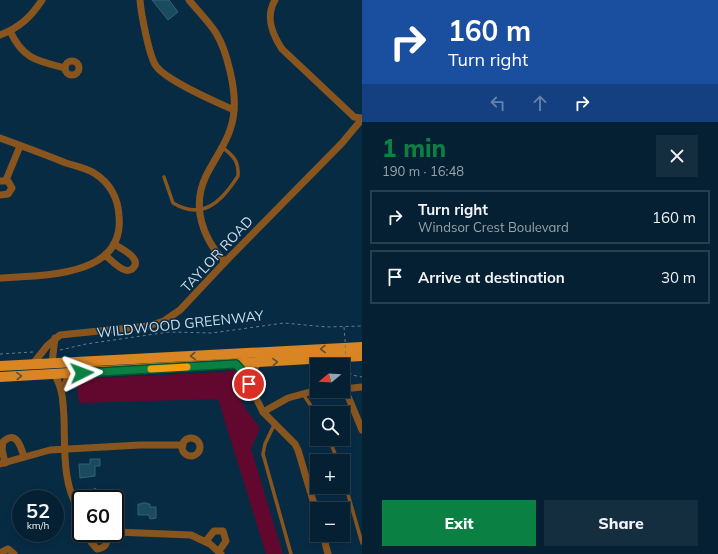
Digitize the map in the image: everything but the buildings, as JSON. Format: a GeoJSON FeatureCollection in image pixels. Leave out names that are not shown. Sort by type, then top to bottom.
{"type":"FeatureCollection","features":[{"type":"Feature","properties":{"kind":"main road"},"geometry":{"type":"LineString","coordinates":[[0,366],[362,347]]}},
{"type":"Feature","properties":{"kind":"main road"},"geometry":{"type":"LineString","coordinates":[[0,377],[362,356]]}},
{"type":"Feature","properties":{"kind":"main road"},"geometry":{"type":"LineString","coordinates":[[38,375],[52,364]]}},
{"type":"Feature","properties":{"kind":"street"},"geometry":{"type":"LineString","coordinates":[[0,35],[10,31],[31,15],[42,0]]}},
{"type":"Feature","properties":{"kind":"street"},"geometry":{"type":"LineString","coordinates":[[140,0],[152,56],[156,66],[161,72],[234,110]]}},
{"type":"Feature","properties":{"kind":"street"},"geometry":{"type":"LineString","coordinates":[[190,0],[216,33],[233,88],[234,110],[229,135],[203,183],[199,210],[203,231],[209,242],[225,262]]}},
{"type":"Feature","properties":{"kind":"street"},"geometry":{"type":"LineString","coordinates":[[275,0],[271,6],[270,22],[273,36],[325,91],[354,117],[361,118]]}},
{"type":"Feature","properties":{"kind":"street"},"geometry":{"type":"LineString","coordinates":[[10,31],[20,48],[30,57],[65,68]]}},
{"type":"Feature","properties":{"kind":"street","name":"TAYLOR ROAD"},"geometry":{"type":"LineString","coordinates":[[55,338],[60,335],[139,327],[164,321],[187,305],[225,262],[342,143],[361,118]]}},
{"type":"Feature","properties":{"kind":"street"},"geometry":{"type":"LineString","coordinates":[[0,138],[94,173],[109,186],[117,201],[120,221],[114,244],[105,255],[83,269],[0,278]]}},
{"type":"Feature","properties":{"kind":"street"},"geometry":{"type":"LineString","coordinates":[[0,194],[6,195],[11,190],[12,185],[3,180],[20,146]]}},
{"type":"Feature","properties":{"kind":"street"},"geometry":{"type":"LineString","coordinates":[[105,255],[124,270],[130,270],[134,267],[135,262],[133,257],[114,244]]}},
{"type":"Feature","properties":{"kind":"street"},"geometry":{"type":"LineString","coordinates":[[52,364],[52,350],[55,338]]}},
{"type":"Feature","properties":{"kind":"street"},"geometry":{"type":"LineString","coordinates":[[32,365],[55,338]]}},
{"type":"Feature","properties":{"kind":"street"},"geometry":{"type":"LineString","coordinates":[[249,384],[252,372],[258,363]]}},
{"type":"Feature","properties":{"kind":"street"},"geometry":{"type":"LineString","coordinates":[[236,364],[243,372],[263,412],[274,425],[289,438],[298,450],[313,502]]}},
{"type":"Feature","properties":{"kind":"street"},"geometry":{"type":"LineString","coordinates":[[62,392],[70,373]]}},
{"type":"Feature","properties":{"kind":"street"},"geometry":{"type":"LineString","coordinates":[[54,374],[62,392],[68,484],[72,498]]}},
{"type":"Feature","properties":{"kind":"street"},"geometry":{"type":"LineString","coordinates":[[350,389],[362,388]]}},
{"type":"Feature","properties":{"kind":"street"},"geometry":{"type":"LineString","coordinates":[[263,412],[288,398],[310,392]]}},
{"type":"Feature","properties":{"kind":"street"},"geometry":{"type":"LineString","coordinates":[[348,398],[362,430]]}},
{"type":"Feature","properties":{"kind":"street"},"geometry":{"type":"LineString","coordinates":[[24,457],[18,440],[10,437],[3,442],[2,464],[50,450],[140,445],[183,445]]}},
{"type":"Feature","properties":{"kind":"street"},"geometry":{"type":"LineString","coordinates":[[124,532],[191,534],[206,541],[220,553],[226,541],[223,531],[214,531],[206,541]]}},
{"type":"Feature","properties":{"kind":"street"},"geometry":{"type":"LineString","coordinates":[[91,542],[97,549],[102,548],[106,545],[107,542]]}},
{"type":"Feature","properties":{"kind":"street"},"geometry":{"type":"LineString","coordinates":[[325,542],[328,554]]}},
{"type":"Feature","properties":{"kind":"street"},"geometry":{"type":"LineString","coordinates":[[0,553],[8,549],[14,554]]}},
{"type":"Feature","properties":{"kind":"lane"},"geometry":{"type":"LineString","coordinates":[[164,177],[173,203],[184,210],[199,210],[212,206],[238,176],[238,167],[234,156],[223,148]]}},
{"type":"Feature","properties":{"kind":"lane"},"geometry":{"type":"LineString","coordinates":[[303,394],[311,406]]}},
{"type":"Feature","properties":{"kind":"lane"},"geometry":{"type":"LineString","coordinates":[[274,425],[265,444],[263,454],[291,554]]}},
{"type":"Feature","properties":{"kind":"lane"},"geometry":{"type":"LineString","coordinates":[[348,494],[362,543]]}},
{"type":"Feature","properties":{"kind":"path","name":"WILDWOOD GREENWAY"},"geometry":{"type":"LineString","coordinates":[[52,350],[169,332],[212,333],[284,323],[362,326]]}},
{"type":"Feature","properties":{"kind":"path"},"geometry":{"type":"LineString","coordinates":[[344,326],[346,367],[352,375],[362,377]]}},
{"type":"Feature","properties":{"kind":"path"},"geometry":{"type":"LineString","coordinates":[[0,354],[43,352]]}},
{"type":"Feature","properties":{"kind":"shaded area"},"geometry":{"type":"Polygon","coordinates":[[[234,370],[238,373],[245,395],[239,396],[246,410],[260,428],[251,449],[283,554],[266,554],[218,399],[79,403],[76,379],[224,372],[234,370]]]}},
{"type":"Feature","properties":{"kind":"slow traffic"},"geometry":{"type":"LineString","coordinates":[[151,369],[187,367]]}},
{"type":"Feature","properties":{"kind":"route"},"geometry":{"type":"LineString","coordinates":[[82,373],[236,364],[243,372],[249,384]]}}]}
